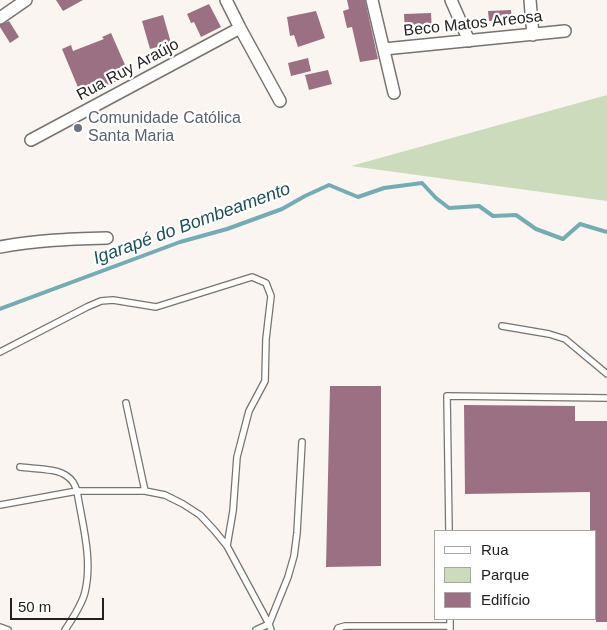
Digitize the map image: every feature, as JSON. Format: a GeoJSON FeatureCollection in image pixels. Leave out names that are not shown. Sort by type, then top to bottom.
{"type":"FeatureCollection","features":[{"type":"Feature","properties":{"kind":"street"},"geometry":{"type":"LineString","coordinates":[[0,18],[26,0]]}},
{"type":"Feature","properties":{"kind":"street"},"geometry":{"type":"LineString","coordinates":[[226,0],[280,101]]}},
{"type":"Feature","properties":{"kind":"street"},"geometry":{"type":"LineString","coordinates":[[372,0],[394,93]]}},
{"type":"Feature","properties":{"kind":"street"},"geometry":{"type":"LineString","coordinates":[[451,0],[469,41]]}},
{"type":"Feature","properties":{"kind":"street"},"geometry":{"type":"LineString","coordinates":[[530,0],[533,35]]}},
{"type":"Feature","properties":{"kind":"street","name":"Rua Ruy Araújo"},"geometry":{"type":"LineString","coordinates":[[32,140],[240,28]]}},
{"type":"Feature","properties":{"kind":"street","name":"Beco Matos Areosa"},"geometry":{"type":"LineString","coordinates":[[384,49],[565,31]]}},
{"type":"Feature","properties":{"kind":"street"},"geometry":{"type":"LineString","coordinates":[[0,246],[53,240],[107,238]]}},
{"type":"Feature","properties":{"kind":"lane"},"geometry":{"type":"LineString","coordinates":[[0,352],[101,301],[113,300],[156,307],[252,277],[266,283],[271,296],[266,339],[265,381],[249,412],[236,457],[233,511],[227,546]]}},
{"type":"Feature","properties":{"kind":"lane"},"geometry":{"type":"LineString","coordinates":[[502,326],[549,334],[565,339],[607,374]]}},
{"type":"Feature","properties":{"kind":"lane"},"geometry":{"type":"LineString","coordinates":[[449,530],[447,396],[607,398]]}},
{"type":"Feature","properties":{"kind":"lane"},"geometry":{"type":"LineString","coordinates":[[126,403],[145,491]]}},
{"type":"Feature","properties":{"kind":"lane"},"geometry":{"type":"LineString","coordinates":[[270,627],[294,556],[302,442]]}},
{"type":"Feature","properties":{"kind":"lane"},"geometry":{"type":"LineString","coordinates":[[20,467],[62,473],[69,477],[77,491],[89,565],[85,593],[65,630]]}},
{"type":"Feature","properties":{"kind":"lane"},"geometry":{"type":"LineString","coordinates":[[0,505],[77,491],[145,491],[165,494],[200,515],[227,546],[270,627]]}},
{"type":"Feature","properties":{"kind":"lane"},"geometry":{"type":"LineString","coordinates":[[337,630],[345,626],[450,628]]}},
{"type":"Feature","properties":{"kind":"lane"},"geometry":{"type":"LineString","coordinates":[[0,627],[8,630]]}},
{"type":"Feature","properties":{"kind":"lane"},"geometry":{"type":"LineString","coordinates":[[256,630],[270,627]]}},
{"type":"Feature","properties":{"kind":"green space"},"geometry":{"type":"Polygon","coordinates":[[[607,95],[607,201],[351,166],[607,95]]]}},
{"type":"Feature","properties":{"kind":"building"},"geometry":{"type":"Polygon","coordinates":[[[56,0],[83,0],[63,11],[56,0]]]}},
{"type":"Feature","properties":{"kind":"building"},"geometry":{"type":"Polygon","coordinates":[[[347,0],[365,0],[378,59],[360,62],[352,27],[347,28],[343,11],[349,9],[347,0]]]}},
{"type":"Feature","properties":{"kind":"building"},"geometry":{"type":"Polygon","coordinates":[[[209,4],[221,27],[201,37],[194,22],[191,23],[187,14],[209,4]]]}},
{"type":"Feature","properties":{"kind":"building"},"geometry":{"type":"Polygon","coordinates":[[[511,10],[512,20],[489,21],[488,11],[511,10]]]}},
{"type":"Feature","properties":{"kind":"building"},"geometry":{"type":"Polygon","coordinates":[[[316,11],[325,38],[298,47],[294,35],[290,36],[287,17],[316,11]]]}},
{"type":"Feature","properties":{"kind":"building"},"geometry":{"type":"Polygon","coordinates":[[[431,13],[432,31],[405,32],[404,14],[431,13]]]}},
{"type":"Feature","properties":{"kind":"building"},"geometry":{"type":"Polygon","coordinates":[[[163,15],[171,43],[150,49],[142,21],[163,15]]]}},
{"type":"Feature","properties":{"kind":"building"},"geometry":{"type":"Polygon","coordinates":[[[9,21],[19,37],[10,43],[0,27],[0,25],[9,21]]]}},
{"type":"Feature","properties":{"kind":"building"},"geometry":{"type":"Polygon","coordinates":[[[111,33],[129,74],[82,97],[62,49],[71,45],[73,51],[104,39],[102,37],[111,33]]]}},
{"type":"Feature","properties":{"kind":"building"},"geometry":{"type":"Polygon","coordinates":[[[308,58],[311,71],[291,76],[288,63],[308,58]]]}},
{"type":"Feature","properties":{"kind":"building"},"geometry":{"type":"Polygon","coordinates":[[[328,70],[332,84],[309,90],[305,75],[328,70]]]}},
{"type":"Feature","properties":{"kind":"building"},"geometry":{"type":"Polygon","coordinates":[[[330,386],[381,386],[381,566],[326,567],[330,386]]]}},
{"type":"Feature","properties":{"kind":"building"},"geometry":{"type":"Polygon","coordinates":[[[464,405],[575,406],[575,421],[607,421],[607,622],[596,622],[597,530],[590,530],[590,492],[465,494],[464,405]]]}},
{"type":"Feature","properties":{"kind":"waterway","name":"Igarapé do Bombeamento"},"geometry":{"type":"LineString","coordinates":[[0,309],[180,242],[227,229],[282,209],[329,185],[358,197],[384,188],[422,183],[449,208],[479,206],[493,216],[516,215],[536,229],[563,239],[580,224],[607,232]]}},
{"type":"Feature","properties":{"kind":"place","name":"Comunidade Católica Santa Maria"},"geometry":{"type":"Point","coordinates":[78,128]}}]}
